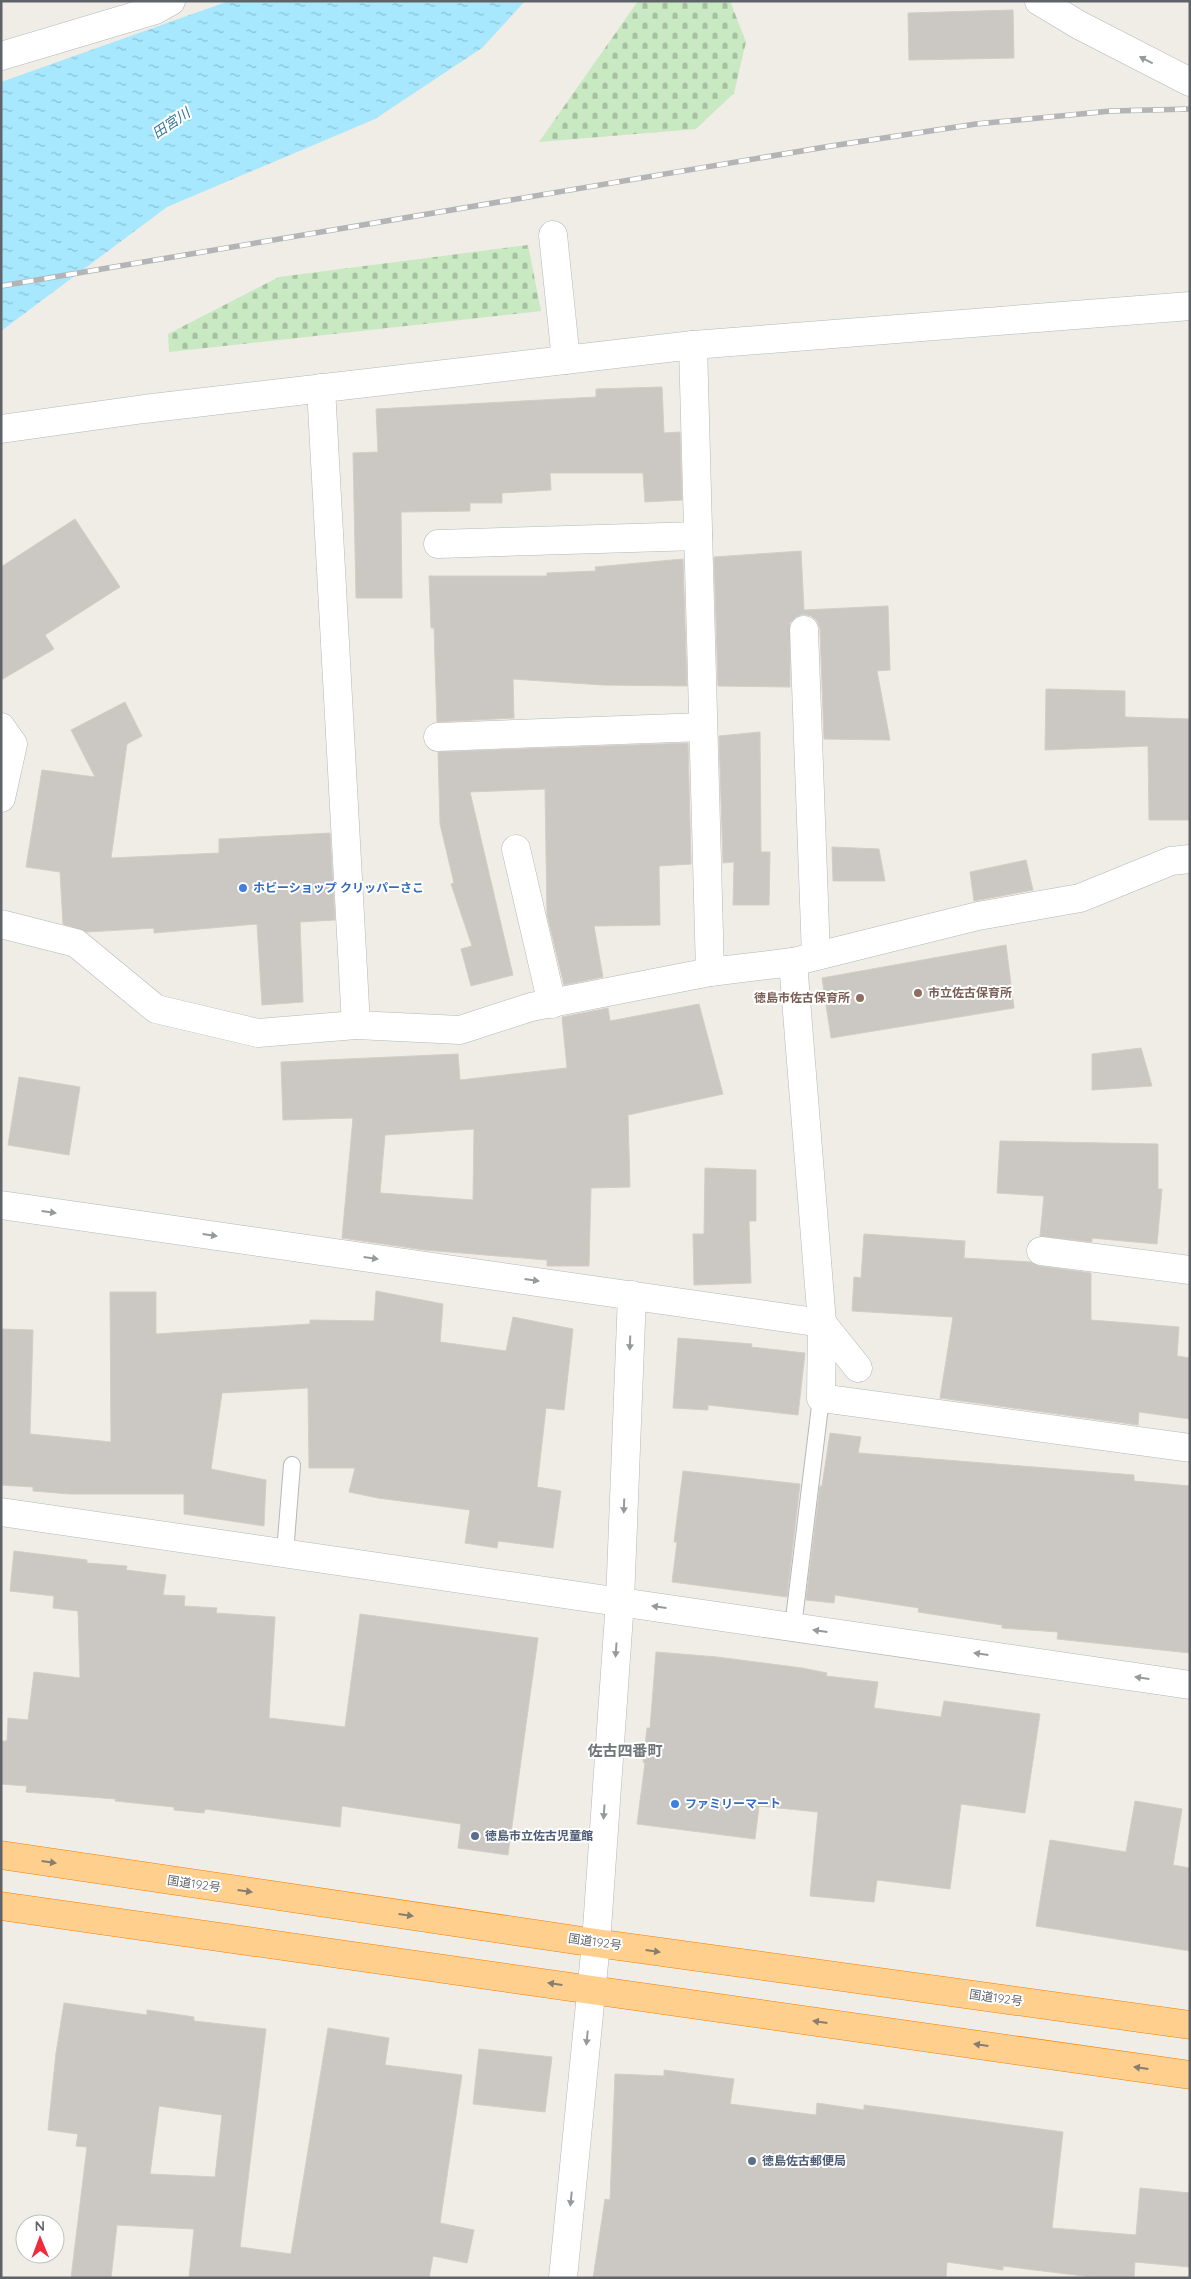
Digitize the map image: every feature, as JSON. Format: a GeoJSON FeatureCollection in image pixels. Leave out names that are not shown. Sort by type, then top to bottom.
{"type":"FeatureCollection","features":[{"type":"Feature","properties":{"kind":"highway","name":"国道192号"},"geometry":{"type":"LineString","coordinates":[[1,1855],[596,1943],[1190,2025]]}},
{"type":"Feature","properties":{"kind":"highway"},"geometry":{"type":"LineString","coordinates":[[1,1906],[1190,2075]]}},
{"type":"Feature","properties":{"kind":"street"},"geometry":{"type":"LineString","coordinates":[[1,56],[155,10],[172,1]]}},
{"type":"Feature","properties":{"kind":"street"},"geometry":{"type":"LineString","coordinates":[[1039,1],[1079,25],[1190,82]]}},
{"type":"Feature","properties":{"kind":"street"},"geometry":{"type":"LineString","coordinates":[[553,235],[566,360]]}},
{"type":"Feature","properties":{"kind":"street"},"geometry":{"type":"LineString","coordinates":[[1,429],[321,388],[693,345],[1190,306]]}},
{"type":"Feature","properties":{"kind":"street"},"geometry":{"type":"LineString","coordinates":[[693,345],[710,972]]}},
{"type":"Feature","properties":{"kind":"street"},"geometry":{"type":"LineString","coordinates":[[321,388],[356,1025]]}},
{"type":"Feature","properties":{"kind":"street"},"geometry":{"type":"LineString","coordinates":[[438,544],[698,536]]}},
{"type":"Feature","properties":{"kind":"street"},"geometry":{"type":"LineString","coordinates":[[804,630],[805,959],[822,1323],[821,1398],[1190,1448]]}},
{"type":"Feature","properties":{"kind":"street"},"geometry":{"type":"LineString","coordinates":[[438,737],[703,727]]}},
{"type":"Feature","properties":{"kind":"street"},"geometry":{"type":"LineString","coordinates":[[1,728],[14,744],[1,798]]}},
{"type":"Feature","properties":{"kind":"street"},"geometry":{"type":"LineString","coordinates":[[516,849],[552,1004]]}},
{"type":"Feature","properties":{"kind":"street"},"geometry":{"type":"LineString","coordinates":[[1,924],[76,944],[156,1008],[258,1033],[356,1025],[460,1030],[531,1007],[710,972],[805,959],[978,916],[1080,898],[1171,861],[1190,859]]}},
{"type":"Feature","properties":{"kind":"street"},"geometry":{"type":"LineString","coordinates":[[1,1205],[822,1323],[858,1368]]}},
{"type":"Feature","properties":{"kind":"street"},"geometry":{"type":"LineString","coordinates":[[1041,1251],[1190,1270]]}},
{"type":"Feature","properties":{"kind":"street"},"geometry":{"type":"LineString","coordinates":[[562,2278],[596,1943],[620,1601],[632,1295]]}},
{"type":"Feature","properties":{"kind":"street"},"geometry":{"type":"LineString","coordinates":[[1,1512],[1190,1685]]}},
{"type":"Feature","properties":{"kind":"lane"},"geometry":{"type":"LineString","coordinates":[[792,1627],[821,1398]]}},
{"type":"Feature","properties":{"kind":"lane"},"geometry":{"type":"LineString","coordinates":[[285,1553],[292,1465]]}},
{"type":"Feature","properties":{"kind":"green space"},"geometry":{"type":"Polygon","coordinates":[[[638,1],[730,1],[746,42],[734,93],[696,129],[539,142],[638,1]]]}},
{"type":"Feature","properties":{"kind":"green space"},"geometry":{"type":"Polygon","coordinates":[[[528,245],[541,311],[169,352],[168,334],[279,277],[528,245]]]}},
{"type":"Feature","properties":{"kind":"water","name":"田宮川"},"geometry":{"type":"Polygon","coordinates":[[[229,1],[525,1],[482,48],[375,119],[167,207],[1,331],[1,82],[229,1]]]}},
{"type":"Feature","properties":{"kind":"building"},"geometry":{"type":"Polygon","coordinates":[[[1013,10],[1014,58],[909,60],[908,13],[1013,10]]]}},
{"type":"Feature","properties":{"kind":"building"},"geometry":{"type":"Polygon","coordinates":[[[662,387],[664,433],[680,432],[682,500],[645,502],[643,473],[550,473],[551,490],[502,493],[502,503],[470,503],[470,511],[401,512],[402,598],[356,598],[353,453],[378,452],[376,409],[596,397],[596,389],[662,387]]]}},
{"type":"Feature","properties":{"kind":"building"},"geometry":{"type":"Polygon","coordinates":[[[75,519],[120,587],[45,635],[54,649],[1,680],[1,567],[75,519]]]}},
{"type":"Feature","properties":{"kind":"building"},"geometry":{"type":"Polygon","coordinates":[[[801,551],[804,610],[888,606],[890,670],[877,671],[890,740],[824,739],[820,629],[817,621],[811,616],[803,614],[796,617],[790,623],[790,687],[718,686],[714,557],[801,551]]]}},
{"type":"Feature","properties":{"kind":"building"},"geometry":{"type":"Polygon","coordinates":[[[683,559],[687,686],[603,685],[513,679],[514,718],[437,722],[434,628],[431,628],[429,576],[547,576],[547,573],[596,571],[595,567],[683,559]]]}},
{"type":"Feature","properties":{"kind":"building"},"geometry":{"type":"Polygon","coordinates":[[[1046,689],[1125,691],[1125,717],[1190,719],[1190,820],[1149,820],[1148,746],[1045,750],[1046,689]]]}},
{"type":"Feature","properties":{"kind":"building"},"geometry":{"type":"Polygon","coordinates":[[[125,702],[142,736],[127,744],[111,858],[219,853],[219,839],[330,833],[335,920],[300,922],[303,1002],[262,1005],[257,924],[154,933],[154,928],[87,932],[63,924],[60,872],[26,867],[42,770],[95,777],[71,730],[125,702]]]}},
{"type":"Feature","properties":{"kind":"building"},"geometry":{"type":"Polygon","coordinates":[[[760,732],[761,852],[770,852],[769,905],[733,905],[734,862],[723,863],[719,736],[760,732]]]}},
{"type":"Feature","properties":{"kind":"building"},"geometry":{"type":"Polygon","coordinates":[[[688,743],[691,864],[659,866],[660,925],[594,926],[603,977],[564,985],[547,915],[545,789],[470,792],[513,975],[471,986],[461,949],[472,946],[451,884],[454,883],[440,824],[438,752],[688,743]]]}},
{"type":"Feature","properties":{"kind":"building"},"geometry":{"type":"Polygon","coordinates":[[[832,847],[879,849],[885,881],[833,881],[832,847]]]}},
{"type":"Feature","properties":{"kind":"building"},"geometry":{"type":"Polygon","coordinates":[[[1026,860],[1033,890],[974,901],[970,872],[1026,860]]]}},
{"type":"Feature","properties":{"kind":"building","name":"市立佐古保育所"},"geometry":{"type":"Polygon","coordinates":[[[1006,945],[1014,1008],[831,1038],[822,978],[1006,945]]]}},
{"type":"Feature","properties":{"kind":"building"},"geometry":{"type":"Polygon","coordinates":[[[699,1004],[723,1094],[628,1115],[630,1187],[591,1188],[589,1266],[547,1266],[547,1260],[425,1250],[342,1238],[353,1118],[283,1120],[281,1062],[458,1054],[460,1080],[567,1068],[562,1017],[608,1008],[610,1021],[699,1004]],[[474,1129],[385,1135],[380,1193],[473,1200],[474,1129]]]}},
{"type":"Feature","properties":{"kind":"building"},"geometry":{"type":"Polygon","coordinates":[[[1141,1048],[1152,1086],[1092,1090],[1092,1054],[1141,1048]]]}},
{"type":"Feature","properties":{"kind":"building"},"geometry":{"type":"Polygon","coordinates":[[[19,1077],[80,1087],[69,1155],[8,1145],[19,1077]]]}},
{"type":"Feature","properties":{"kind":"building"},"geometry":{"type":"Polygon","coordinates":[[[1000,1141],[1158,1144],[1158,1189],[1162,1189],[1157,1244],[1092,1238],[1092,1242],[1040,1236],[1044,1196],[997,1193],[1000,1141]]]}},
{"type":"Feature","properties":{"kind":"building"},"geometry":{"type":"Polygon","coordinates":[[[705,1168],[756,1170],[756,1221],[749,1221],[751,1283],[694,1285],[693,1234],[704,1234],[705,1168]]]}},
{"type":"Feature","properties":{"kind":"building"},"geometry":{"type":"Polygon","coordinates":[[[864,1234],[965,1241],[964,1258],[1031,1262],[1039,1266],[1091,1273],[1091,1320],[1179,1327],[1177,1356],[1190,1358],[1190,1419],[1139,1412],[1138,1425],[940,1398],[953,1317],[852,1311],[854,1277],[861,1278],[864,1234]]]}},
{"type":"Feature","properties":{"kind":"building"},"geometry":{"type":"Polygon","coordinates":[[[376,1291],[443,1304],[440,1342],[506,1351],[513,1317],[573,1329],[564,1410],[546,1408],[537,1487],[561,1491],[553,1548],[498,1541],[497,1548],[465,1543],[470,1510],[378,1498],[349,1492],[355,1468],[309,1468],[308,1388],[222,1393],[211,1469],[266,1480],[264,1526],[184,1514],[184,1494],[70,1494],[33,1491],[33,1487],[1,1485],[1,1329],[33,1330],[30,1434],[111,1442],[110,1292],[156,1292],[156,1334],[310,1324],[310,1320],[374,1321],[376,1291]]]}},
{"type":"Feature","properties":{"kind":"building"},"geometry":{"type":"Polygon","coordinates":[[[678,1338],[752,1344],[751,1347],[805,1353],[798,1415],[708,1405],[708,1410],[673,1408],[678,1338]]]}},
{"type":"Feature","properties":{"kind":"building"},"geometry":{"type":"Polygon","coordinates":[[[830,1433],[861,1437],[858,1453],[1134,1475],[1134,1481],[1190,1486],[1190,1653],[1057,1639],[1058,1632],[1002,1628],[1002,1625],[918,1612],[919,1608],[835,1595],[834,1603],[806,1600],[820,1486],[822,1486],[830,1433]]]}},
{"type":"Feature","properties":{"kind":"building"},"geometry":{"type":"Polygon","coordinates":[[[683,1471],[800,1484],[787,1597],[672,1582],[677,1542],[674,1542],[683,1471]]]}},
{"type":"Feature","properties":{"kind":"building"},"geometry":{"type":"Polygon","coordinates":[[[14,1551],[87,1560],[87,1563],[127,1566],[126,1570],[166,1575],[163,1595],[185,1596],[184,1606],[217,1608],[216,1613],[275,1617],[269,1718],[345,1727],[360,1614],[538,1638],[508,1855],[458,1848],[461,1824],[342,1806],[340,1827],[205,1809],[204,1813],[174,1810],[174,1807],[115,1801],[116,1799],[26,1792],[27,1786],[1,1784],[1,1741],[7,1741],[8,1718],[28,1720],[34,1672],[80,1678],[78,1611],[53,1608],[54,1596],[10,1591],[14,1551]]]}},
{"type":"Feature","properties":{"kind":"building"},"geometry":{"type":"Polygon","coordinates":[[[656,1652],[717,1657],[802,1668],[827,1673],[826,1676],[878,1682],[874,1708],[941,1717],[944,1701],[1040,1714],[1025,1813],[961,1804],[950,1889],[877,1880],[874,1902],[810,1896],[818,1812],[759,1806],[755,1839],[637,1824],[645,1763],[643,1762],[647,1728],[650,1728],[656,1652]]]}},
{"type":"Feature","properties":{"kind":"building"},"geometry":{"type":"Polygon","coordinates":[[[1135,1801],[1182,1809],[1173,1865],[1190,1868],[1190,1951],[1036,1926],[1050,1840],[1126,1852],[1135,1801]]]}},
{"type":"Feature","properties":{"kind":"building"},"geometry":{"type":"Polygon","coordinates":[[[64,2003],[147,2015],[147,2010],[194,2017],[194,2021],[266,2029],[240,2247],[291,2254],[328,2028],[389,2038],[385,2065],[462,2075],[440,2223],[474,2230],[467,2263],[433,2256],[429,2278],[189,2278],[194,2229],[117,2225],[111,2278],[71,2278],[87,2147],[76,2146],[78,2134],[48,2130],[56,2053],[64,2003]],[[159,2106],[150,2174],[215,2177],[222,2115],[159,2106]]]}},
{"type":"Feature","properties":{"kind":"building"},"geometry":{"type":"Polygon","coordinates":[[[479,2049],[552,2057],[545,2112],[473,2104],[479,2049]]]}},
{"type":"Feature","properties":{"kind":"building"},"geometry":{"type":"Polygon","coordinates":[[[664,2070],[734,2079],[730,2104],[816,2115],[817,2103],[864,2110],[864,2105],[1063,2132],[1052,2228],[1136,2235],[1140,2188],[1190,2193],[1190,2267],[1135,2262],[1134,2278],[1099,2278],[1003,2266],[1003,2270],[947,2262],[946,2278],[593,2278],[605,2199],[610,2200],[615,2074],[664,2076],[664,2070]]]}},
{"type":"Feature","properties":{"kind":"railway"},"geometry":{"type":"LineString","coordinates":[[1,286],[831,146],[976,124],[1111,111],[1190,109]]}},
{"type":"Feature","properties":{"kind":"place","name":"ホビーショップ クリッパーさこ"},"geometry":{"type":"Point","coordinates":[243,888]}},
{"type":"Feature","properties":{"kind":"place","name":"市立佐古保育所"},"geometry":{"type":"Point","coordinates":[918,993]}},
{"type":"Feature","properties":{"kind":"place","name":"徳島市佐古保育所"},"geometry":{"type":"Point","coordinates":[860,998]}},
{"type":"Feature","properties":{"kind":"place","name":"ファミリーマート"},"geometry":{"type":"Point","coordinates":[675,1804]}},
{"type":"Feature","properties":{"kind":"place","name":"徳島市立佐古児童館"},"geometry":{"type":"Point","coordinates":[475,1836]}},
{"type":"Feature","properties":{"kind":"place","name":"徳島佐古郵便局"},"geometry":{"type":"Point","coordinates":[752,2161]}},
{"type":"Feature","properties":{"kind":"district","name":"佐古四番町"},"geometry":{"type":"Point","coordinates":[625,1751]}}]}
